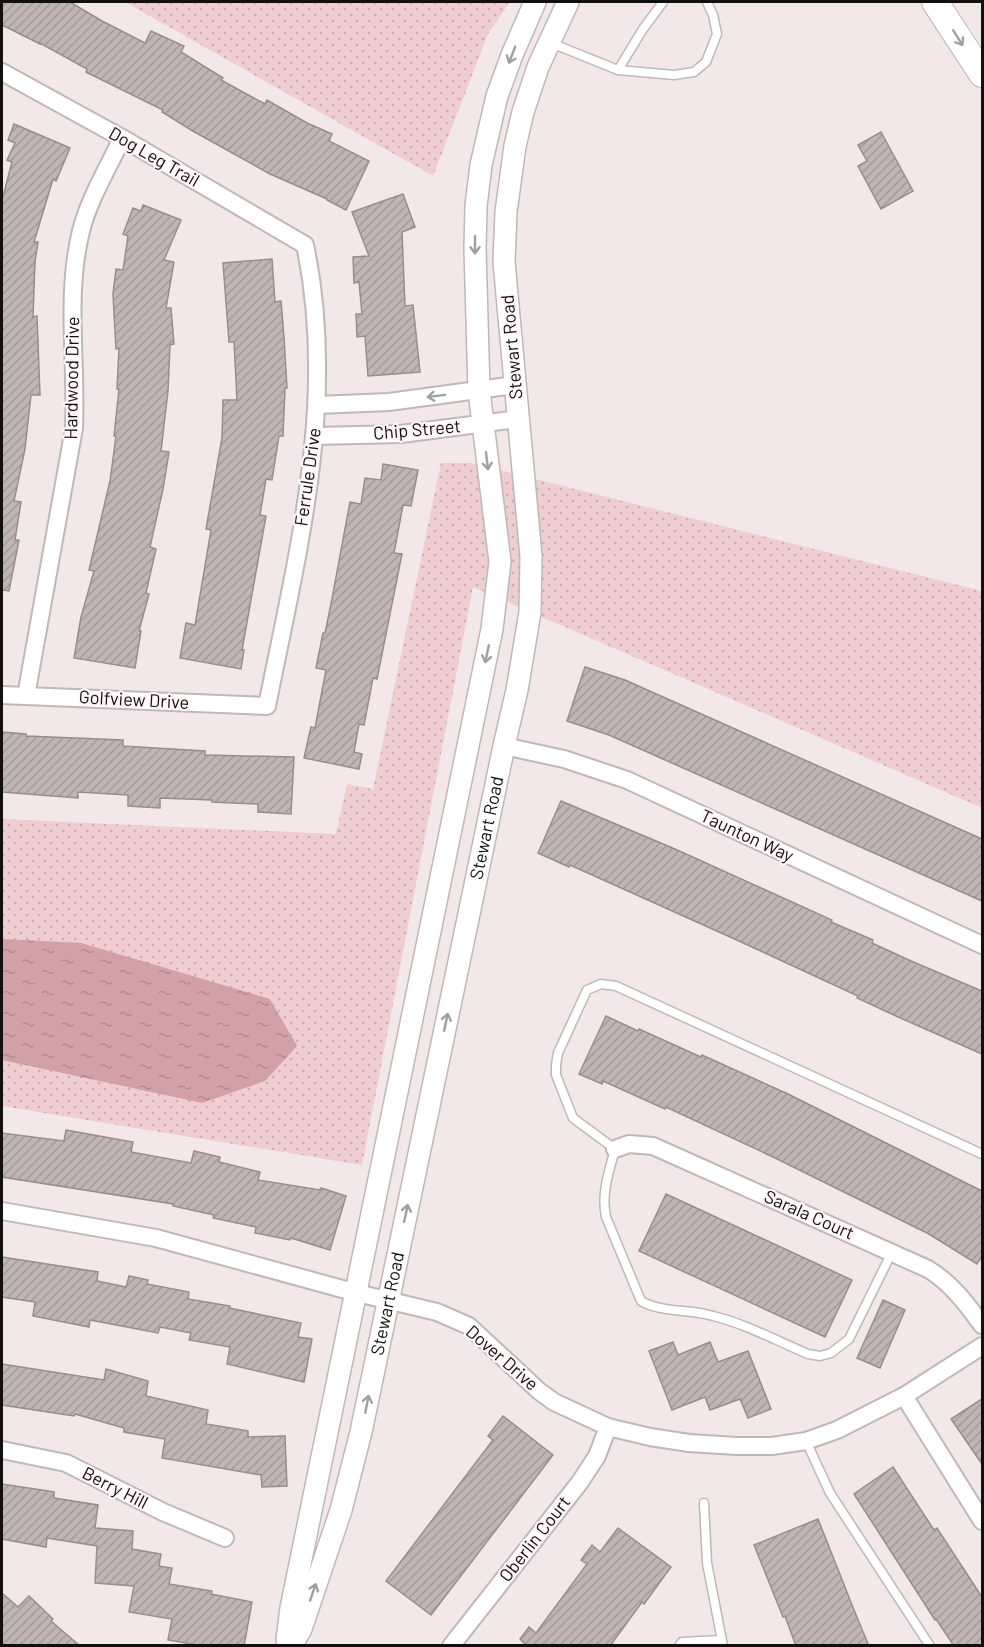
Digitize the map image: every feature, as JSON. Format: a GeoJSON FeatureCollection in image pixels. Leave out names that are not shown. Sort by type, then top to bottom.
{"type":"FeatureCollection","features":[{"type":"Feature","properties":{"kind":"main road"},"geometry":{"type":"LineString","coordinates":[[935,2],[982,74]]}},
{"type":"Feature","properties":{"kind":"street","name":"Stewart Road"},"geometry":{"type":"LineString","coordinates":[[286,1646],[291,1608],[492,629],[500,562],[479,390],[476,206],[481,165],[497,96],[535,2]]}},
{"type":"Feature","properties":{"kind":"street","name":"Stewart Road"},"geometry":{"type":"LineString","coordinates":[[291,1646],[301,1629],[341,1510],[361,1432],[517,690],[530,612],[531,556],[504,262],[506,212],[515,146],[538,67],[568,2]]}},
{"type":"Feature","properties":{"kind":"street","name":"Dog Leg Trail"},"geometry":{"type":"LineString","coordinates":[[2,72],[122,138],[305,245]]}},
{"type":"Feature","properties":{"kind":"street","name":"Hardwood Drive"},"geometry":{"type":"LineString","coordinates":[[26,696],[74,428],[73,299],[77,254],[88,210],[122,138]]}},
{"type":"Feature","properties":{"kind":"street","name":"Ferrule Drive"},"geometry":{"type":"LineString","coordinates":[[267,706],[306,508],[315,436],[317,363],[313,292],[305,245]]}},
{"type":"Feature","properties":{"kind":"street","name":"Chip Street"},"geometry":{"type":"LineString","coordinates":[[317,405],[389,402],[515,385]]}},
{"type":"Feature","properties":{"kind":"street","name":"Chip Street"},"geometry":{"type":"LineString","coordinates":[[315,436],[401,434],[518,419]]}},
{"type":"Feature","properties":{"kind":"street","name":"Golfview Drive"},"geometry":{"type":"LineString","coordinates":[[2,695],[267,706]]}},
{"type":"Feature","properties":{"kind":"street","name":"Taunton Way"},"geometry":{"type":"LineString","coordinates":[[504,746],[564,759],[627,780],[982,945]]}},
{"type":"Feature","properties":{"kind":"street","name":"Sarala Court"},"geometry":{"type":"LineString","coordinates":[[615,1149],[629,1144],[653,1146],[892,1252],[939,1276],[961,1296],[982,1325]]}},
{"type":"Feature","properties":{"kind":"street","name":"Dover Drive"},"geometry":{"type":"LineString","coordinates":[[2,1211],[156,1238],[357,1293],[437,1312],[469,1326],[546,1396],[573,1411],[608,1427],[689,1443],[772,1446],[806,1441],[837,1430],[904,1396],[982,1346]]}},
{"type":"Feature","properties":{"kind":"street"},"geometry":{"type":"LineString","coordinates":[[904,1396],[980,1510]]}},
{"type":"Feature","properties":{"kind":"street","name":"Oberlin Court"},"geometry":{"type":"LineString","coordinates":[[450,1646],[580,1482],[597,1456],[608,1427]]}},
{"type":"Feature","properties":{"kind":"street","name":"Berry Hill"},"geometry":{"type":"LineString","coordinates":[[2,1450],[66,1463],[163,1512],[225,1538]]}},
{"type":"Feature","properties":{"kind":"lane"},"geometry":{"type":"LineString","coordinates":[[618,70],[663,2]]}},
{"type":"Feature","properties":{"kind":"lane"},"geometry":{"type":"LineString","coordinates":[[548,42],[618,70],[674,75],[694,72],[706,62],[717,34],[713,15],[707,2]]}},
{"type":"Feature","properties":{"kind":"lane"},"geometry":{"type":"LineString","coordinates":[[892,1252],[849,1340],[831,1353],[820,1356],[808,1354],[736,1323],[713,1316],[649,1306],[641,1301],[606,1216],[604,1192],[615,1149],[573,1118],[556,1075],[558,1053],[587,990],[601,984],[616,986],[982,1154]]}},
{"type":"Feature","properties":{"kind":"lane"},"geometry":{"type":"LineString","coordinates":[[806,1441],[830,1493],[930,1646]]}},
{"type":"Feature","properties":{"kind":"lane"},"geometry":{"type":"LineString","coordinates":[[679,1646],[682,1642],[722,1643],[707,1563],[704,1503]]}},
{"type":"Feature","properties":{"kind":"shaded area"},"geometry":{"type":"Polygon","coordinates":[[[125,2],[510,2],[488,34],[433,176],[125,2]]]}},
{"type":"Feature","properties":{"kind":"shaded area"},"geometry":{"type":"Polygon","coordinates":[[[441,463],[471,463],[982,591],[982,808],[473,587],[362,1165],[2,1106],[2,819],[336,834],[347,784],[373,789],[441,463]]]}},
{"type":"Feature","properties":{"kind":"water"},"geometry":{"type":"Polygon","coordinates":[[[2,939],[81,943],[270,999],[297,1046],[265,1081],[202,1103],[2,1060],[2,939]]]}},
{"type":"Feature","properties":{"kind":"building"},"geometry":{"type":"Polygon","coordinates":[[[2,2],[70,2],[145,43],[151,31],[184,46],[181,52],[223,78],[221,80],[265,104],[267,100],[307,123],[332,134],[329,141],[369,161],[346,210],[327,199],[270,174],[191,130],[162,112],[163,110],[86,72],[87,69],[2,25],[2,2]]]}},
{"type":"Feature","properties":{"kind":"building"},"geometry":{"type":"Polygon","coordinates":[[[14,124],[70,148],[56,181],[53,179],[34,242],[38,242],[33,317],[37,316],[40,395],[31,395],[25,449],[14,501],[21,502],[15,540],[19,540],[9,591],[2,590],[2,200],[12,162],[7,160],[15,143],[8,140],[14,124]]]}},
{"type":"Feature","properties":{"kind":"building"},"geometry":{"type":"Polygon","coordinates":[[[881,132],[913,191],[881,209],[858,166],[867,161],[858,145],[881,132]]]}},
{"type":"Feature","properties":{"kind":"building"},"geometry":{"type":"Polygon","coordinates":[[[403,194],[415,227],[402,232],[405,306],[413,305],[420,372],[368,376],[365,336],[357,337],[356,314],[362,314],[359,282],[354,283],[353,257],[369,256],[352,212],[403,194]]]}},
{"type":"Feature","properties":{"kind":"building"},"geometry":{"type":"Polygon","coordinates":[[[143,205],[181,220],[164,260],[174,262],[166,308],[171,308],[174,344],[170,345],[168,391],[161,451],[169,452],[150,547],[156,549],[146,593],[149,594],[139,631],[141,631],[135,668],[74,658],[81,617],[94,571],[89,570],[110,481],[116,436],[114,436],[119,389],[117,389],[119,348],[116,349],[113,294],[116,269],[123,270],[128,236],[123,234],[133,208],[141,211],[143,205]]]}},
{"type":"Feature","properties":{"kind":"building"},"geometry":{"type":"Polygon","coordinates":[[[272,259],[275,302],[281,301],[287,388],[285,388],[283,436],[279,436],[272,480],[266,479],[260,515],[266,516],[242,650],[244,650],[241,669],[180,658],[186,623],[195,625],[211,530],[206,529],[222,438],[223,400],[237,400],[234,342],[229,342],[223,263],[272,259]]]}},
{"type":"Feature","properties":{"kind":"building"},"geometry":{"type":"Polygon","coordinates":[[[383,464],[418,470],[411,506],[403,505],[394,553],[402,554],[377,679],[373,678],[364,725],[359,724],[354,752],[362,754],[359,769],[304,758],[311,727],[315,728],[326,670],[316,668],[331,604],[350,502],[361,504],[365,478],[381,480],[383,464]]]}},
{"type":"Feature","properties":{"kind":"building"},"geometry":{"type":"Polygon","coordinates":[[[585,667],[625,680],[982,839],[982,901],[609,735],[567,721],[585,667]]]}},
{"type":"Feature","properties":{"kind":"building"},"geometry":{"type":"Polygon","coordinates":[[[2,732],[26,734],[26,736],[123,740],[123,746],[205,751],[205,755],[294,757],[291,814],[258,812],[258,804],[212,802],[212,800],[160,798],[160,808],[128,806],[128,795],[78,792],[78,798],[2,792],[2,732]]]}},
{"type":"Feature","properties":{"kind":"building"},"geometry":{"type":"Polygon","coordinates":[[[561,801],[675,849],[832,920],[831,922],[873,940],[872,943],[982,991],[982,1054],[857,998],[858,996],[739,941],[570,865],[569,867],[538,853],[561,801]]]}},
{"type":"Feature","properties":{"kind":"building"},"geometry":{"type":"Polygon","coordinates":[[[606,1016],[701,1057],[702,1055],[788,1094],[982,1191],[982,1256],[977,1264],[929,1234],[771,1156],[666,1107],[665,1109],[603,1081],[602,1084],[579,1074],[606,1016]]]}},
{"type":"Feature","properties":{"kind":"building"},"geometry":{"type":"Polygon","coordinates":[[[66,1130],[133,1142],[131,1152],[191,1163],[194,1151],[220,1157],[219,1162],[260,1172],[258,1180],[320,1190],[321,1188],[346,1196],[330,1250],[291,1238],[290,1240],[255,1233],[256,1227],[213,1218],[214,1215],[173,1206],[173,1204],[2,1177],[2,1133],[64,1141],[66,1130]]]}},
{"type":"Feature","properties":{"kind":"building"},"geometry":{"type":"Polygon","coordinates":[[[666,1194],[852,1280],[825,1337],[639,1251],[666,1194]]]}},
{"type":"Feature","properties":{"kind":"building"},"geometry":{"type":"Polygon","coordinates":[[[2,1257],[98,1272],[97,1281],[126,1287],[129,1276],[148,1280],[147,1284],[189,1292],[188,1299],[230,1306],[229,1308],[301,1323],[298,1337],[312,1339],[304,1382],[227,1364],[230,1347],[189,1340],[191,1333],[160,1327],[158,1333],[90,1320],[89,1327],[33,1316],[35,1302],[2,1297],[2,1257]]]}},
{"type":"Feature","properties":{"kind":"building"},"geometry":{"type":"Polygon","coordinates":[[[883,1300],[905,1310],[880,1368],[857,1358],[883,1300]]]}},
{"type":"Feature","properties":{"kind":"building"},"geometry":{"type":"Polygon","coordinates":[[[673,1342],[678,1355],[710,1342],[718,1362],[748,1351],[771,1409],[748,1418],[740,1399],[710,1410],[705,1397],[672,1410],[649,1351],[673,1342]]]}},
{"type":"Feature","properties":{"kind":"building"},"geometry":{"type":"Polygon","coordinates":[[[2,1364],[104,1380],[106,1369],[148,1381],[146,1396],[208,1410],[206,1424],[248,1431],[248,1437],[285,1436],[287,1486],[262,1487],[261,1475],[162,1458],[165,1439],[124,1432],[124,1428],[75,1414],[74,1416],[2,1405],[2,1364]]]}},
{"type":"Feature","properties":{"kind":"building"},"geometry":{"type":"Polygon","coordinates":[[[982,1399],[982,1464],[951,1419],[982,1399]]]}},
{"type":"Feature","properties":{"kind":"building"},"geometry":{"type":"Polygon","coordinates":[[[503,1416],[553,1455],[431,1615],[386,1581],[493,1440],[488,1436],[503,1416]]]}},
{"type":"Feature","properties":{"kind":"building"},"geometry":{"type":"Polygon","coordinates":[[[893,1467],[934,1530],[937,1528],[982,1597],[982,1646],[954,1646],[854,1494],[893,1467]]]}},
{"type":"Feature","properties":{"kind":"building"},"geometry":{"type":"Polygon","coordinates":[[[2,1484],[54,1492],[54,1498],[98,1505],[95,1528],[133,1531],[132,1549],[161,1554],[159,1566],[172,1568],[169,1584],[212,1591],[211,1594],[252,1602],[244,1646],[203,1646],[168,1640],[172,1619],[129,1612],[134,1586],[95,1583],[97,1546],[47,1538],[46,1547],[2,1539],[2,1484]]]}},
{"type":"Feature","properties":{"kind":"building"},"geometry":{"type":"Polygon","coordinates":[[[818,1519],[869,1646],[796,1646],[754,1545],[818,1519]]]}},
{"type":"Feature","properties":{"kind":"building"},"geometry":{"type":"Polygon","coordinates":[[[618,1528],[671,1567],[644,1604],[642,1602],[610,1646],[527,1646],[520,1639],[529,1627],[536,1633],[587,1564],[581,1560],[592,1545],[600,1552],[618,1528]]]}},
{"type":"Feature","properties":{"kind":"building"},"geometry":{"type":"Polygon","coordinates":[[[2,1593],[18,1607],[29,1596],[53,1619],[51,1621],[80,1646],[2,1646],[2,1593]]]}}]}
